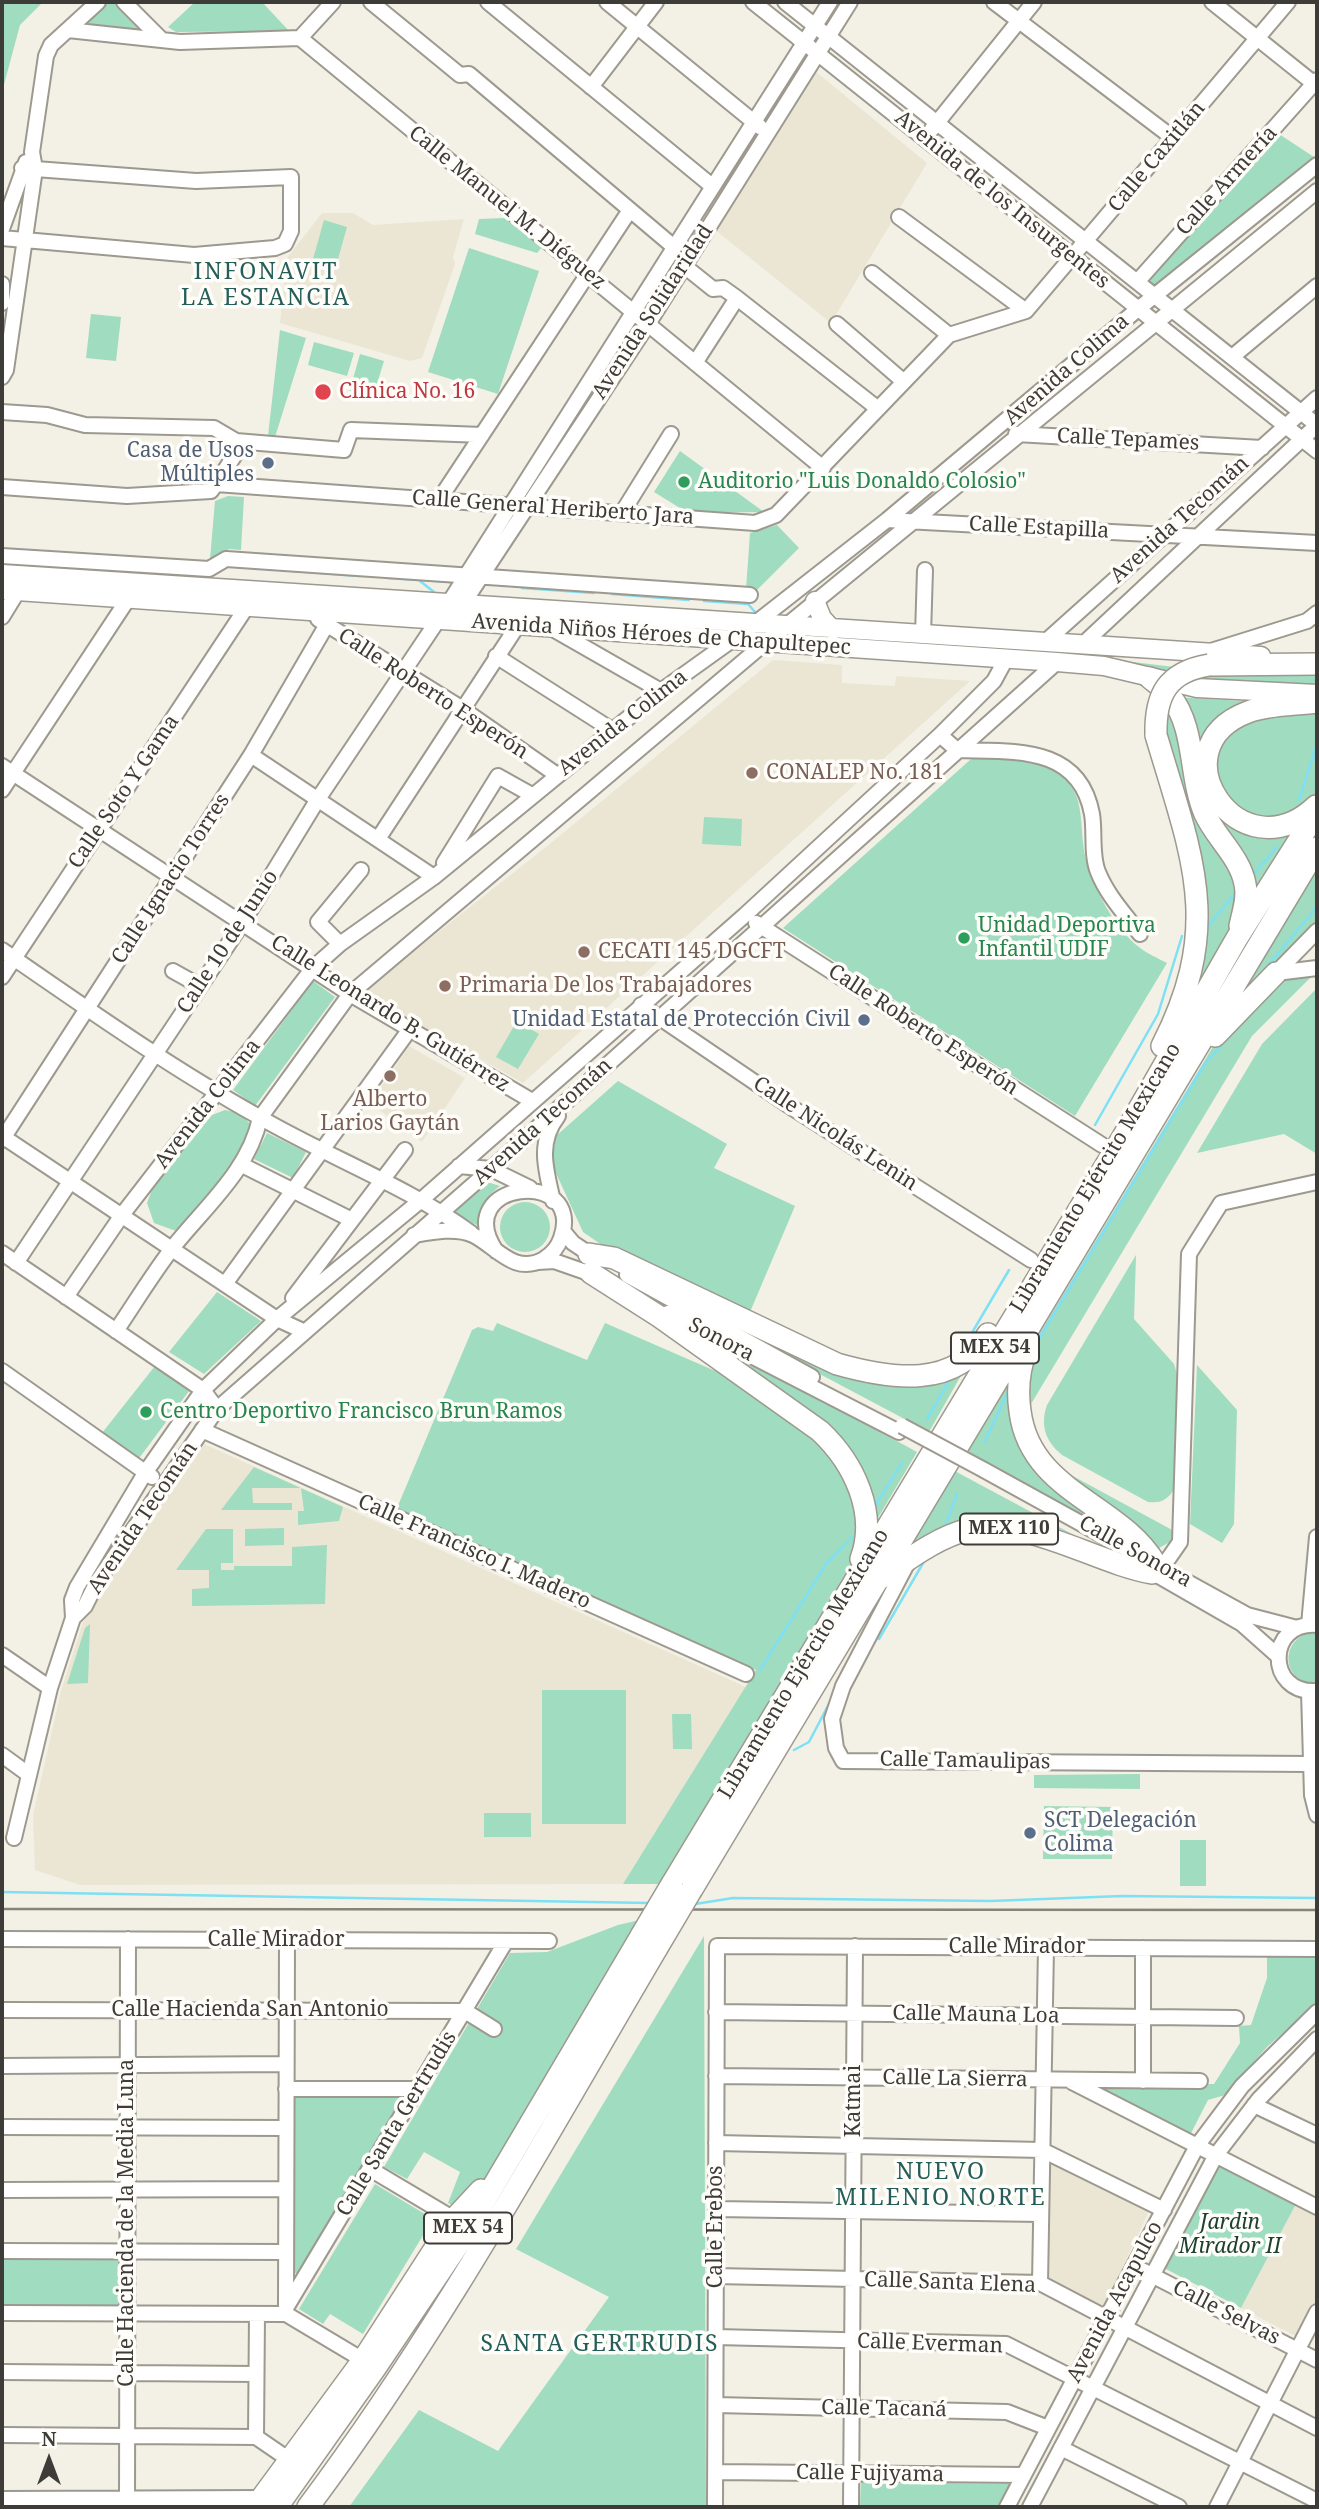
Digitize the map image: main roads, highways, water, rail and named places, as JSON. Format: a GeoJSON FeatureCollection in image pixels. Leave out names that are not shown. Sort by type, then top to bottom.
{"type":"FeatureCollection","features":[{"type":"Feature","properties":{"kind":"highway"},"geometry":{"type":"LineString","coordinates":[[950,1422],[979,1351],[1031,1260],[1163,1044],[1189,981],[1198,938],[1197,892],[1190,851],[1156,735],[1155,713],[1163,691],[1176,677],[1207,659],[1317,662]]}},
{"type":"Feature","properties":{"kind":"highway"},"geometry":{"type":"LineString","coordinates":[[1150,678],[1170,696],[1181,716],[1196,792],[1206,816],[1237,864],[1245,883],[1246,901],[1237,938]]}},
{"type":"Feature","properties":{"kind":"highway"},"geometry":{"type":"LineString","coordinates":[[1317,702],[1251,711],[1234,719],[1219,733],[1208,750],[1207,776],[1210,790],[1225,811],[1258,826],[1283,827],[1301,820],[1317,805]]}},
{"type":"Feature","properties":{"kind":"highway","name":"Libramiento Ejército Mexicano"},"geometry":{"type":"LineString","coordinates":[[863,1583],[950,1422],[1156,1079],[1237,938],[1317,812]]}},
{"type":"Feature","properties":{"kind":"highway","name":"Libramiento Ejército Mexicano"},"geometry":{"type":"LineString","coordinates":[[310,2506],[359,2440],[439,2321],[682,1886],[863,1583],[1040,1312],[1317,848]]}},
{"type":"Feature","properties":{"kind":"highway"},"geometry":{"type":"LineString","coordinates":[[1179,1077],[1276,973]]}},
{"type":"Feature","properties":{"kind":"highway"},"geometry":{"type":"LineString","coordinates":[[1102,1145],[1156,1079]]}},
{"type":"Feature","properties":{"kind":"highway"},"geometry":{"type":"LineString","coordinates":[[863,1583],[866,1523],[855,1476],[835,1445],[820,1431],[660,1317],[590,1263],[614,1258],[837,1364],[867,1373],[911,1378],[953,1369],[979,1351]]}},
{"type":"Feature","properties":{"kind":"highway","name":"MEX 110"},"geometry":{"type":"LineString","coordinates":[[863,1583],[934,1542],[971,1529],[996,1527],[1156,1569],[1144,1544],[1056,1479],[1034,1453],[1025,1433],[1018,1395],[1020,1373],[1040,1312]]}},
{"type":"Feature","properties":{"kind":"highway","name":"Libramiento Ejército Mexicano"},"geometry":{"type":"LineString","coordinates":[[265,2504],[297,2465],[455,2249],[649,1942]]}},
{"type":"Feature","properties":{"kind":"highway"},"geometry":{"type":"LineString","coordinates":[[297,2465],[454,2219],[509,2160]]}},
{"type":"Feature","properties":{"kind":"main road","name":"Avenida Niños Héroes de Chapultepec"},"geometry":{"type":"LineString","coordinates":[[2,574],[519,617],[753,625],[923,635],[1082,645],[1207,659]]}},
{"type":"Feature","properties":{"kind":"main road","name":"Avenida Niños Héroes de Chapultepec"},"geometry":{"type":"LineString","coordinates":[[10,590],[308,612],[329,619],[451,612]]}},
{"type":"Feature","properties":{"kind":"main road"},"geometry":{"type":"LineString","coordinates":[[815,601],[822,618],[833,630]]}},
{"type":"Feature","properties":{"kind":"main road","name":"Avenida Niños Héroes de Chapultepec"},"geometry":{"type":"LineString","coordinates":[[551,619],[765,643],[1104,666],[1196,688],[1317,694]]}},
{"type":"Feature","properties":{"kind":"waterway"},"geometry":{"type":"LineString","coordinates":[[281,570],[360,576]]}},
{"type":"Feature","properties":{"kind":"waterway"},"geometry":{"type":"LineString","coordinates":[[388,578],[450,582]]}},
{"type":"Feature","properties":{"kind":"waterway"},"geometry":{"type":"LineString","coordinates":[[420,581],[434,592]]}},
{"type":"Feature","properties":{"kind":"waterway"},"geometry":{"type":"LineString","coordinates":[[522,588],[594,593]]}},
{"type":"Feature","properties":{"kind":"waterway"},"geometry":{"type":"LineString","coordinates":[[612,594],[689,600]]}},
{"type":"Feature","properties":{"kind":"waterway"},"geometry":{"type":"LineString","coordinates":[[704,601],[748,604],[755,612]]}},
{"type":"Feature","properties":{"kind":"waterway"},"geometry":{"type":"LineString","coordinates":[[1299,800],[1317,744]]}},
{"type":"Feature","properties":{"kind":"waterway"},"geometry":{"type":"LineString","coordinates":[[1252,876],[1277,847]]}},
{"type":"Feature","properties":{"kind":"waterway"},"geometry":{"type":"LineString","coordinates":[[1206,929],[1236,892]]}},
{"type":"Feature","properties":{"kind":"waterway"},"geometry":{"type":"LineString","coordinates":[[1271,962],[1317,907]]}},
{"type":"Feature","properties":{"kind":"waterway"},"geometry":{"type":"LineString","coordinates":[[1095,1125],[1158,1014],[1182,936]]}},
{"type":"Feature","properties":{"kind":"waterway"},"geometry":{"type":"LineString","coordinates":[[1034,1347],[1206,1062],[1240,1026]]}},
{"type":"Feature","properties":{"kind":"waterway"},"geometry":{"type":"LineString","coordinates":[[971,1341],[973,1331],[1009,1270]]}},
{"type":"Feature","properties":{"kind":"waterway"},"geometry":{"type":"LineString","coordinates":[[927,1419],[948,1383]]}},
{"type":"Feature","properties":{"kind":"waterway"},"geometry":{"type":"LineString","coordinates":[[984,1443],[1007,1394]]}},
{"type":"Feature","properties":{"kind":"waterway"},"geometry":{"type":"LineString","coordinates":[[875,1506],[902,1463]]}},
{"type":"Feature","properties":{"kind":"waterway"},"geometry":{"type":"LineString","coordinates":[[946,1524],[957,1494]]}},
{"type":"Feature","properties":{"kind":"waterway"},"geometry":{"type":"LineString","coordinates":[[760,1670],[826,1564],[855,1534]]}},
{"type":"Feature","properties":{"kind":"waterway"},"geometry":{"type":"LineString","coordinates":[[879,1639],[926,1558]]}},
{"type":"Feature","properties":{"kind":"waterway"},"geometry":{"type":"LineString","coordinates":[[794,1750],[809,1742],[832,1698]]}},
{"type":"Feature","properties":{"kind":"waterway"},"geometry":{"type":"LineString","coordinates":[[2,1892],[650,1903]]}},
{"type":"Feature","properties":{"kind":"waterway"},"geometry":{"type":"LineString","coordinates":[[695,1904],[733,1898],[991,1901],[1122,1896],[1317,1898]]}},
{"type":"Feature","properties":{"kind":"railway"},"geometry":{"type":"LineString","coordinates":[[2,1909],[1317,1910]]}},
{"type":"Feature","properties":{"kind":"place","name":"Clínica No. 16"},"geometry":{"type":"Point","coordinates":[323,392]}},
{"type":"Feature","properties":{"kind":"place","name":"Casa de Usos Múltiples"},"geometry":{"type":"Point","coordinates":[268,463]}},
{"type":"Feature","properties":{"kind":"place","name":"Auditorio \"Luis Donaldo Colosio\""},"geometry":{"type":"Point","coordinates":[684,482]}},
{"type":"Feature","properties":{"kind":"place","name":"CONALEP No. 181"},"geometry":{"type":"Point","coordinates":[752,773]}},
{"type":"Feature","properties":{"kind":"place","name":"Unidad Deportiva Infantil UDIF"},"geometry":{"type":"Point","coordinates":[964,938]}},
{"type":"Feature","properties":{"kind":"place","name":"CECATI 145 DGCFT"},"geometry":{"type":"Point","coordinates":[584,952]}},
{"type":"Feature","properties":{"kind":"place","name":"Primaria De los Trabajadores"},"geometry":{"type":"Point","coordinates":[445,986]}},
{"type":"Feature","properties":{"kind":"place","name":"Unidad Estatal de Protección Civil"},"geometry":{"type":"Point","coordinates":[864,1020]}},
{"type":"Feature","properties":{"kind":"place","name":"Alberto Larios Gaytán"},"geometry":{"type":"Point","coordinates":[390,1076]}},
{"type":"Feature","properties":{"kind":"place","name":"Centro Deportivo Francisco Brun Ramos"},"geometry":{"type":"Point","coordinates":[146,1412]}},
{"type":"Feature","properties":{"kind":"place","name":"SCT Delegación Colima"},"geometry":{"type":"Point","coordinates":[1030,1833]}},
{"type":"Feature","properties":{"kind":"district","name":"INFONAVIT LA ESTANCIA"},"geometry":{"type":"Point","coordinates":[266,285]}},
{"type":"Feature","properties":{"kind":"district","name":"NUEVO MILENIO NORTE"},"geometry":{"type":"Point","coordinates":[941,2185]}},
{"type":"Feature","properties":{"kind":"district","name":"SANTA GERTRUDIS"},"geometry":{"type":"Point","coordinates":[600,2344]}},
{"type":"Feature","properties":{"kind":"park label","name":"Jardin Mirador II"},"geometry":{"type":"Point","coordinates":[1230,2235]}}]}
